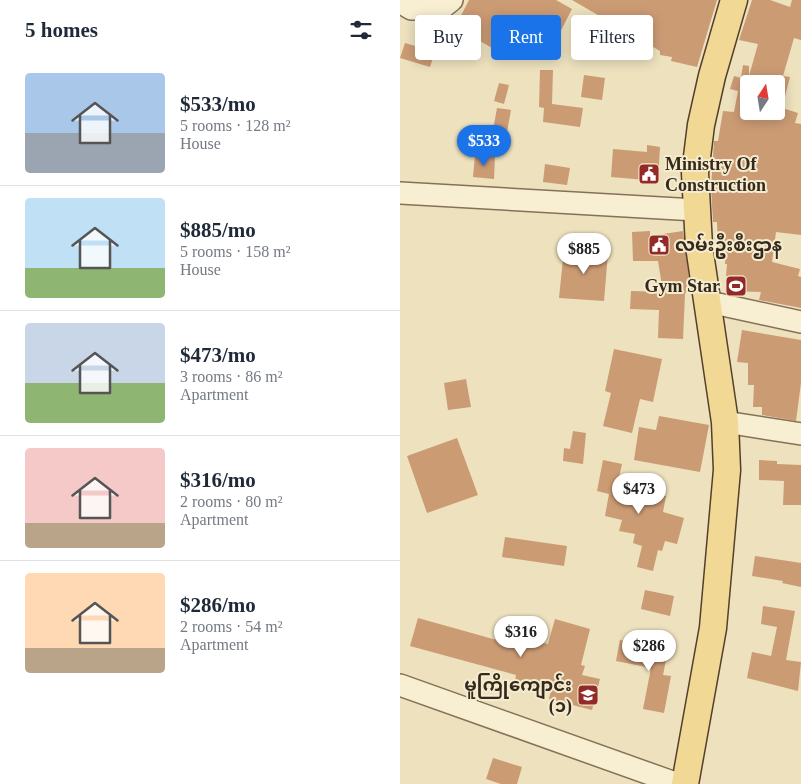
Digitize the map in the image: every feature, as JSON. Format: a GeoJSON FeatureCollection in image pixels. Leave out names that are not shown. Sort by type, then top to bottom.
{"type":"FeatureCollection","features":[{"type":"Feature","properties":{"kind":"main road"},"geometry":{"type":"LineString","coordinates":[[685,784],[713,628],[727,470],[725,422],[709,302],[699,246],[695,173],[701,125],[712,76],[734,0]]}},
{"type":"Feature","properties":{"kind":"street"},"geometry":{"type":"LineString","coordinates":[[400,2],[410,8],[441,9],[452,0]]}},
{"type":"Feature","properties":{"kind":"street"},"geometry":{"type":"LineString","coordinates":[[400,193],[696,210]]}},
{"type":"Feature","properties":{"kind":"street"},"geometry":{"type":"LineString","coordinates":[[709,302],[801,322]]}},
{"type":"Feature","properties":{"kind":"street"},"geometry":{"type":"LineString","coordinates":[[725,422],[801,434]]}},
{"type":"Feature","properties":{"kind":"street"},"geometry":{"type":"LineString","coordinates":[[400,686],[678,784]]}},
{"type":"Feature","properties":{"kind":"building"},"geometry":{"type":"Polygon","coordinates":[[[469,0],[556,0],[572,9],[561,30],[561,15],[491,15],[491,47],[481,42],[481,15],[461,15],[469,0]]]}},
{"type":"Feature","properties":{"kind":"building"},"geometry":{"type":"Polygon","coordinates":[[[572,0],[717,0],[697,67],[671,61],[672,57],[660,55],[660,51],[653,47],[653,15],[598,15],[572,0]]]}},
{"type":"Feature","properties":{"kind":"building"},"geometry":{"type":"Polygon","coordinates":[[[752,0],[770,0],[790,7],[792,0],[801,0],[801,40],[794,38],[783,75],[749,75],[758,44],[739,40],[752,0]]]}},
{"type":"Feature","properties":{"kind":"building"},"geometry":{"type":"Polygon","coordinates":[[[405,43],[415,46],[415,60],[432,60],[430,67],[400,58],[405,43]]]}},
{"type":"Feature","properties":{"kind":"building"},"geometry":{"type":"Polygon","coordinates":[[[743,65],[749,66],[749,75],[741,75],[743,65]]]}},
{"type":"Feature","properties":{"kind":"building"},"geometry":{"type":"Polygon","coordinates":[[[540,70],[553,70],[552,104],[583,108],[580,127],[543,122],[544,108],[539,107],[540,70]]]}},
{"type":"Feature","properties":{"kind":"building"},"geometry":{"type":"Polygon","coordinates":[[[584,75],[605,78],[602,100],[581,97],[584,75]]]}},
{"type":"Feature","properties":{"kind":"building"},"geometry":{"type":"Polygon","coordinates":[[[734,76],[740,78],[740,120],[785,120],[785,109],[798,113],[795,123],[801,124],[801,235],[776,232],[772,262],[800,269],[798,276],[801,277],[801,308],[759,300],[761,292],[728,291],[729,276],[726,276],[727,264],[725,264],[726,247],[718,247],[717,222],[713,222],[711,188],[714,141],[718,141],[723,111],[734,112],[738,91],[730,89],[734,76]]]}},
{"type":"Feature","properties":{"kind":"building"},"geometry":{"type":"Polygon","coordinates":[[[785,76],[790,77],[785,96],[785,76]]]}},
{"type":"Feature","properties":{"kind":"building"},"geometry":{"type":"Polygon","coordinates":[[[499,83],[509,85],[504,104],[494,101],[499,83]]]}},
{"type":"Feature","properties":{"kind":"building"},"geometry":{"type":"Polygon","coordinates":[[[497,108],[511,110],[507,132],[493,130],[497,108]]]}},
{"type":"Feature","properties":{"kind":"building"},"geometry":{"type":"Polygon","coordinates":[[[647,145],[660,147],[658,181],[611,177],[613,149],[647,152],[647,145]]]}},
{"type":"Feature","properties":{"kind":"building"},"geometry":{"type":"Polygon","coordinates":[[[475,155],[495,156],[494,179],[473,177],[475,155]]]}},
{"type":"Feature","properties":{"kind":"building"},"geometry":{"type":"Polygon","coordinates":[[[545,164],[570,168],[567,185],[543,182],[545,164]]]}},
{"type":"Feature","properties":{"kind":"building"},"geometry":{"type":"Polygon","coordinates":[[[650,231],[650,236],[683,231],[691,292],[685,293],[683,339],[658,338],[659,310],[630,309],[631,291],[663,292],[658,261],[633,261],[632,232],[650,231]]]}},
{"type":"Feature","properties":{"kind":"building"},"geometry":{"type":"Polygon","coordinates":[[[564,249],[608,253],[604,301],[559,298],[564,249]]]}},
{"type":"Feature","properties":{"kind":"building"},"geometry":{"type":"Polygon","coordinates":[[[742,330],[801,340],[801,383],[796,421],[762,415],[762,407],[753,407],[754,385],[748,385],[748,363],[737,362],[742,330]]]}},
{"type":"Feature","properties":{"kind":"building"},"geometry":{"type":"Polygon","coordinates":[[[614,349],[662,359],[653,402],[640,399],[632,433],[603,426],[611,393],[605,391],[614,349]]]}},
{"type":"Feature","properties":{"kind":"building"},"geometry":{"type":"Polygon","coordinates":[[[466,379],[471,407],[448,410],[444,383],[466,379]]]}},
{"type":"Feature","properties":{"kind":"building"},"geometry":{"type":"Polygon","coordinates":[[[659,416],[709,425],[700,472],[634,460],[639,427],[656,430],[659,416]]]}},
{"type":"Feature","properties":{"kind":"building"},"geometry":{"type":"Polygon","coordinates":[[[573,431],[586,433],[583,464],[563,461],[564,448],[570,449],[573,431]]]}},
{"type":"Feature","properties":{"kind":"building"},"geometry":{"type":"Polygon","coordinates":[[[457,438],[478,495],[427,513],[407,456],[457,438]]]}},
{"type":"Feature","properties":{"kind":"building"},"geometry":{"type":"Polygon","coordinates":[[[603,460],[622,464],[617,487],[666,496],[663,512],[684,518],[677,544],[665,541],[662,551],[658,550],[653,571],[637,567],[642,546],[633,543],[635,534],[619,531],[622,520],[605,516],[609,494],[597,491],[603,460]]]}},
{"type":"Feature","properties":{"kind":"building"},"geometry":{"type":"Polygon","coordinates":[[[759,460],[777,461],[777,464],[801,465],[801,505],[783,505],[784,481],[759,480],[759,460]]]}},
{"type":"Feature","properties":{"kind":"building"},"geometry":{"type":"Polygon","coordinates":[[[505,537],[567,546],[564,566],[502,557],[505,537]]]}},
{"type":"Feature","properties":{"kind":"building"},"geometry":{"type":"Polygon","coordinates":[[[755,556],[801,563],[801,587],[782,583],[783,581],[752,576],[755,556]]]}},
{"type":"Feature","properties":{"kind":"building"},"geometry":{"type":"Polygon","coordinates":[[[645,590],[674,596],[670,616],[641,609],[645,590]]]}},
{"type":"Feature","properties":{"kind":"building"},"geometry":{"type":"Polygon","coordinates":[[[763,606],[795,611],[786,660],[801,662],[798,691],[747,678],[752,652],[771,656],[777,627],[761,624],[763,606]]]}},
{"type":"Feature","properties":{"kind":"building"},"geometry":{"type":"Polygon","coordinates":[[[418,618],[522,647],[524,639],[548,644],[555,619],[590,629],[581,665],[585,666],[582,675],[600,679],[592,710],[549,699],[551,690],[515,682],[516,675],[410,646],[418,618]]]}},
{"type":"Feature","properties":{"kind":"building"},"geometry":{"type":"Polygon","coordinates":[[[620,640],[668,650],[663,675],[671,676],[664,713],[643,709],[651,668],[616,661],[620,640]]]}},
{"type":"Feature","properties":{"kind":"building"},"geometry":{"type":"Polygon","coordinates":[[[493,758],[522,767],[517,784],[501,784],[486,779],[493,758]]]}},
{"type":"Feature","properties":{"kind":"place","name":"Ministry Of Construction"},"geometry":{"type":"Point","coordinates":[649,174]}},
{"type":"Feature","properties":{"kind":"place","name":"လမ်းဦးစီးဌာန"},"geometry":{"type":"Point","coordinates":[659,245]}},
{"type":"Feature","properties":{"kind":"place","name":"Gym Star"},"geometry":{"type":"Point","coordinates":[736,286]}},
{"type":"Feature","properties":{"kind":"place","name":"မူကြိုကျောင်း (၁)"},"geometry":{"type":"Point","coordinates":[588,695]}}]}
